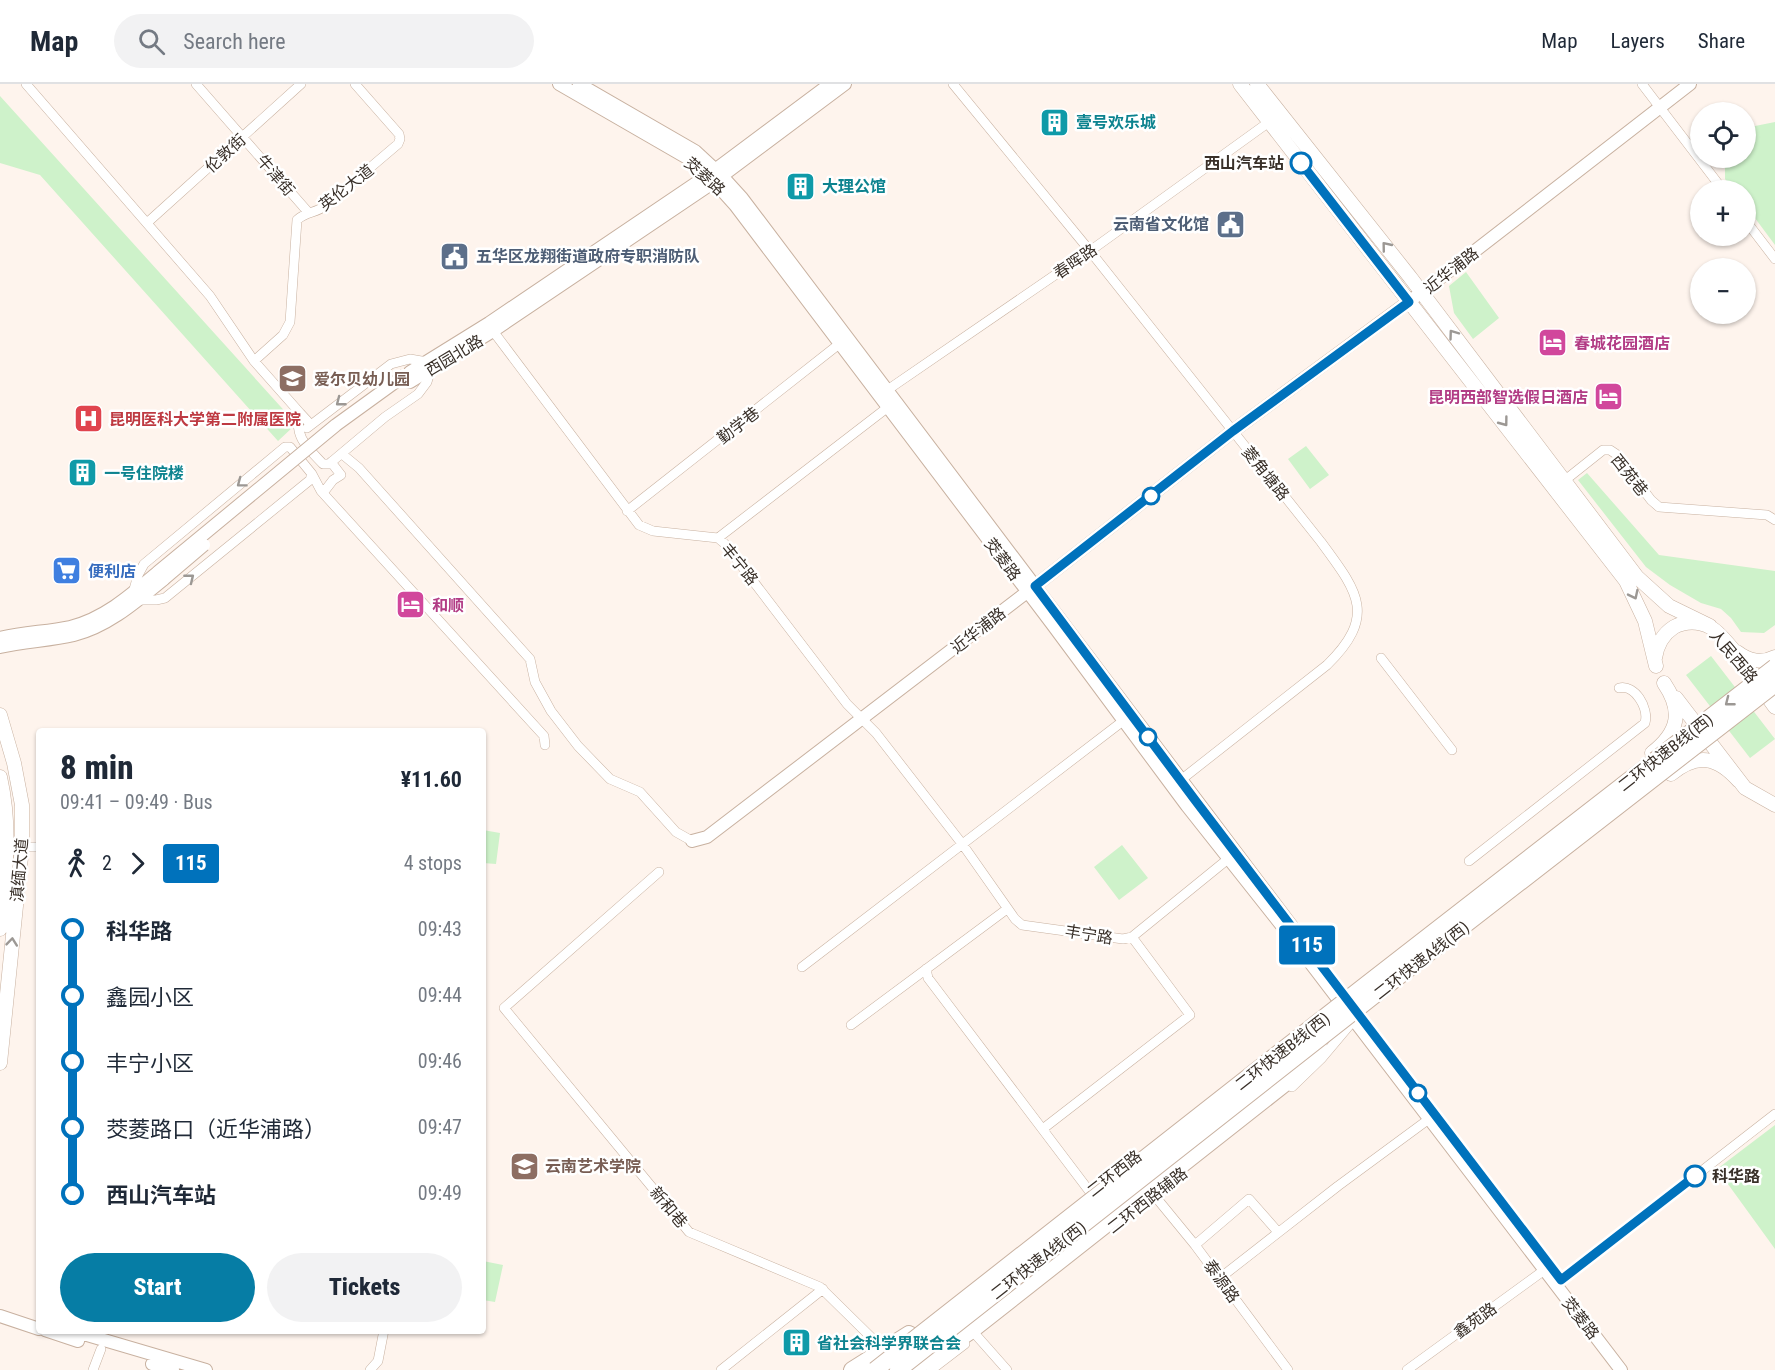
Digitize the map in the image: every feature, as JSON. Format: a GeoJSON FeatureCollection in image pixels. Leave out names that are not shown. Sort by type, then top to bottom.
{"type":"FeatureCollection","features":[{"type":"Feature","properties":{"kind":"highway","name":"二环快速B线(西)"},"geometry":{"type":"LineString","coordinates":[[875,1370],[1775,667]]}},
{"type":"Feature","properties":{"kind":"highway","name":"二环快速A线(西)"},"geometry":{"type":"LineString","coordinates":[[898,1370],[1775,684]]}},
{"type":"Feature","properties":{"kind":"highway"},"geometry":{"type":"LineString","coordinates":[[911,1370],[972,1330],[1255,1107],[1293,1076],[1319,1047]]}},
{"type":"Feature","properties":{"kind":"highway"},"geometry":{"type":"LineString","coordinates":[[852,1370],[909,1334]]}},
{"type":"Feature","properties":{"kind":"main road"},"geometry":{"type":"LineString","coordinates":[[1240,84],[1626,581],[1645,621],[1656,666],[1675,706],[1676,720],[1672,733],[1664,744],[1613,783],[1348,1007]]}},
{"type":"Feature","properties":{"kind":"main road"},"geometry":{"type":"LineString","coordinates":[[1257,84],[1422,292],[1630,568],[1650,591],[1676,610],[1710,626]]}},
{"type":"Feature","properties":{"kind":"main road","name":"人民西路"},"geometry":{"type":"LineString","coordinates":[[1656,666],[1656,651],[1662,638],[1668,632],[1687,623],[1702,623],[1710,626],[1723,638],[1775,706]]}},
{"type":"Feature","properties":{"kind":"main road"},"geometry":{"type":"LineString","coordinates":[[1723,638],[1736,651],[1751,660],[1762,662],[1775,657]]}},
{"type":"Feature","properties":{"kind":"main road"},"geometry":{"type":"LineString","coordinates":[[1664,683],[1739,781]]}},
{"type":"Feature","properties":{"kind":"main road","name":"滇缅大道"},"geometry":{"type":"LineString","coordinates":[[0,715],[14,763],[22,806],[22,847],[0,1063]]}},
{"type":"Feature","properties":{"kind":"main road"},"geometry":{"type":"LineString","coordinates":[[1348,1007],[1630,806],[1681,767],[1693,761],[1706,760],[1719,764],[1752,793],[1775,805]]}},
{"type":"Feature","properties":{"kind":"main road","name":"滇缅大道"},"geometry":{"type":"LineString","coordinates":[[0,777],[5,801],[8,842],[0,929]]}},
{"type":"Feature","properties":{"kind":"main road"},"geometry":{"type":"LineString","coordinates":[[1613,783],[1622,781],[1631,785],[1635,795],[1630,806]]}},
{"type":"Feature","properties":{"kind":"main road"},"geometry":{"type":"LineString","coordinates":[[1752,793],[1775,797]]}},
{"type":"Feature","properties":{"kind":"main road"},"geometry":{"type":"LineString","coordinates":[[1348,1007],[1372,988]]}},
{"type":"Feature","properties":{"kind":"main road","name":"二环西路"},"geometry":{"type":"LineString","coordinates":[[864,1370],[1302,1025],[1348,1007]]}},
{"type":"Feature","properties":{"kind":"main road","name":"二环西路"},"geometry":{"type":"LineString","coordinates":[[911,1370],[1319,1047],[1348,1007]]}},
{"type":"Feature","properties":{"kind":"street","name":"牛津街"},"geometry":{"type":"LineString","coordinates":[[196,84],[308,212]]}},
{"type":"Feature","properties":{"kind":"street","name":"伦敦街"},"geometry":{"type":"LineString","coordinates":[[148,222],[302,84]]}},
{"type":"Feature","properties":{"kind":"street","name":"英伦大道"},"geometry":{"type":"LineString","coordinates":[[254,361],[288,328],[297,220],[308,212],[319,211],[325,207],[400,140],[399,134],[356,84]]}},
{"type":"Feature","properties":{"kind":"street","name":"茭菱路"},"geometry":{"type":"LineString","coordinates":[[559,84],[689,159],[742,198],[843,340],[1558,1283],[1621,1370]]}},
{"type":"Feature","properties":{"kind":"street","name":"茭菱路"},"geometry":{"type":"LineString","coordinates":[[579,84],[694,151],[715,176]]}},
{"type":"Feature","properties":{"kind":"street","name":"西园北路"},"geometry":{"type":"LineString","coordinates":[[429,365],[489,323],[715,176],[830,84]]}},
{"type":"Feature","properties":{"kind":"street","name":"西园北路"},"geometry":{"type":"LineString","coordinates":[[0,647],[72,636],[86,632],[111,619],[136,596],[407,378],[493,331],[845,84]]}},
{"type":"Feature","properties":{"kind":"street","name":"菱角塘路"},"geometry":{"type":"LineString","coordinates":[[953,84],[1090,251],[1321,542],[1348,580],[1357,607],[1356,626],[1352,636],[1327,665],[1177,783]]}},
{"type":"Feature","properties":{"kind":"street"},"geometry":{"type":"LineString","coordinates":[[1642,84],[1715,180]]}},
{"type":"Feature","properties":{"kind":"street","name":"近华浦路"},"geometry":{"type":"LineString","coordinates":[[692,841],[707,837],[1233,431],[1409,302],[1690,84]]}},
{"type":"Feature","properties":{"kind":"street"},"geometry":{"type":"LineString","coordinates":[[32,86],[210,296],[254,361],[311,425]]}},
{"type":"Feature","properties":{"kind":"street","name":"春晖路"},"geometry":{"type":"LineString","coordinates":[[883,393],[1090,251],[1269,122]]}},
{"type":"Feature","properties":{"kind":"street"},"geometry":{"type":"LineString","coordinates":[[1756,234],[1775,259]]}},
{"type":"Feature","properties":{"kind":"street","name":"丰宁路"},"geometry":{"type":"LineString","coordinates":[[493,331],[639,525],[653,531],[718,538],[724,543],[847,705],[876,734],[963,845],[1007,909],[1022,924],[1123,939],[1132,937],[1228,859]]}},
{"type":"Feature","properties":{"kind":"street","name":"勤学巷"},"geometry":{"type":"LineString","coordinates":[[627,511],[843,340]]}},
{"type":"Feature","properties":{"kind":"street"},"geometry":{"type":"LineString","coordinates":[[300,413],[298,428],[301,434],[300,439],[326,465],[385,417],[418,394],[427,382],[429,365],[410,359],[391,364],[301,434]]}},
{"type":"Feature","properties":{"kind":"street"},"geometry":{"type":"LineString","coordinates":[[718,538],[892,404]]}},
{"type":"Feature","properties":{"kind":"street"},"geometry":{"type":"LineString","coordinates":[[312,474],[310,480],[165,598],[156,600],[136,596],[138,575],[144,564],[285,447],[290,447],[312,474],[323,493],[544,736],[545,745]]}},
{"type":"Feature","properties":{"kind":"street","name":"西苑巷"},"geometry":{"type":"LineString","coordinates":[[1563,481],[1603,450],[1610,450],[1616,454],[1651,500],[1659,507],[1767,515],[1775,520]]}},
{"type":"Feature","properties":{"kind":"street"},"geometry":{"type":"LineString","coordinates":[[342,454],[366,476],[530,659],[535,682],[551,711],[578,746],[610,779],[640,792],[676,832],[684,839],[692,841]]}},
{"type":"Feature","properties":{"kind":"street"},"geometry":{"type":"LineString","coordinates":[[323,493],[340,475],[331,462]]}},
{"type":"Feature","properties":{"kind":"street","name":"茭菱路"},"geometry":{"type":"LineString","coordinates":[[1031,589],[1123,721],[1177,783],[1228,859],[1348,1007],[1543,1271],[1558,1283],[1630,1370]]}},
{"type":"Feature","properties":{"kind":"street","name":"西园北路"},"geometry":{"type":"LineString","coordinates":[[0,638],[70,627],[136,596]]}},
{"type":"Feature","properties":{"kind":"street"},"geometry":{"type":"LineString","coordinates":[[1381,658],[1452,750]]}},
{"type":"Feature","properties":{"kind":"street"},"geometry":{"type":"LineString","coordinates":[[1633,690],[1642,682]]}},
{"type":"Feature","properties":{"kind":"street"},"geometry":{"type":"LineString","coordinates":[[1468,861],[1645,723],[1646,710],[1633,690],[1624,686],[1619,688]]}},
{"type":"Feature","properties":{"kind":"street"},"geometry":{"type":"LineString","coordinates":[[802,967],[1123,721]]}},
{"type":"Feature","properties":{"kind":"street"},"geometry":{"type":"LineString","coordinates":[[22,847],[36,847]]}},
{"type":"Feature","properties":{"kind":"street","name":"新和巷"},"geometry":{"type":"LineString","coordinates":[[659,872],[504,1008],[689,1232],[823,1289],[880,1346]]}},
{"type":"Feature","properties":{"kind":"street"},"geometry":{"type":"LineString","coordinates":[[851,1025],[1007,909]]}},
{"type":"Feature","properties":{"kind":"street"},"geometry":{"type":"LineString","coordinates":[[1044,1128],[1190,1015],[1132,937]]}},
{"type":"Feature","properties":{"kind":"street"},"geometry":{"type":"LineString","coordinates":[[926,969],[928,978],[1044,1128],[1090,1192]]}},
{"type":"Feature","properties":{"kind":"street","name":"二环西路辅路"},"geometry":{"type":"LineString","coordinates":[[932,1370],[1298,1082],[1326,1053],[1348,1007]]}},
{"type":"Feature","properties":{"kind":"street"},"geometry":{"type":"LineString","coordinates":[[1558,1283],[1775,1114]]}},
{"type":"Feature","properties":{"kind":"street"},"geometry":{"type":"LineString","coordinates":[[1220,1278],[1429,1119]]}},
{"type":"Feature","properties":{"kind":"street","name":"泰源路"},"geometry":{"type":"LineString","coordinates":[[1154,1195],[1196,1245],[1288,1370]]}},
{"type":"Feature","properties":{"kind":"street"},"geometry":{"type":"LineString","coordinates":[[1196,1245],[1249,1199],[1278,1232]]}},
{"type":"Feature","properties":{"kind":"street","name":"鑫苑路"},"geometry":{"type":"LineString","coordinates":[[1407,1370],[1543,1271]]}},
{"type":"Feature","properties":{"kind":"street"},"geometry":{"type":"LineString","coordinates":[[721,1370],[823,1289]]}},
{"type":"Feature","properties":{"kind":"street"},"geometry":{"type":"LineString","coordinates":[[0,1308],[36,1320]]}},
{"type":"Feature","properties":{"kind":"street"},"geometry":{"type":"LineString","coordinates":[[0,1316],[36,1328]]}},
{"type":"Feature","properties":{"kind":"street"},"geometry":{"type":"LineString","coordinates":[[57,1334],[172,1370]]}},
{"type":"Feature","properties":{"kind":"street"},"geometry":{"type":"LineString","coordinates":[[84,1334],[206,1370]]}},
{"type":"Feature","properties":{"kind":"street"},"geometry":{"type":"LineString","coordinates":[[370,1370],[378,1361],[383,1334]]}},
{"type":"Feature","properties":{"kind":"street"},"geometry":{"type":"LineString","coordinates":[[841,1370],[880,1346],[909,1334]]}},
{"type":"Feature","properties":{"kind":"street"},"geometry":{"type":"LineString","coordinates":[[976,1335],[1007,1370]]}},
{"type":"Feature","properties":{"kind":"street"},"geometry":{"type":"LineString","coordinates":[[93,1370],[100,1349]]}},
{"type":"Feature","properties":{"kind":"green space"},"geometry":{"type":"Polygon","coordinates":[[[0,96],[290,417],[293,427],[278,441],[40,175],[0,163],[0,96]]]}},
{"type":"Feature","properties":{"kind":"green space"},"geometry":{"type":"Polygon","coordinates":[[[1775,122],[1775,245],[1756,219],[1756,180],[1725,179],[1725,168],[1756,168],[1756,126],[1775,122]]]}},
{"type":"Feature","properties":{"kind":"green space"},"geometry":{"type":"Polygon","coordinates":[[[1466,272],[1499,318],[1473,339],[1454,313],[1449,286],[1466,272]]]}},
{"type":"Feature","properties":{"kind":"green space"},"geometry":{"type":"Polygon","coordinates":[[[1306,446],[1329,475],[1310,489],[1288,459],[1306,446]]]}},
{"type":"Feature","properties":{"kind":"green space"},"geometry":{"type":"Polygon","coordinates":[[[1587,473],[1659,555],[1775,571],[1775,625],[1764,633],[1741,632],[1721,609],[1701,603],[1670,585],[1646,567],[1578,480],[1587,473]]]}},
{"type":"Feature","properties":{"kind":"green space"},"geometry":{"type":"Polygon","coordinates":[[[1711,656],[1775,739],[1750,758],[1686,675],[1711,656]]]}},
{"type":"Feature","properties":{"kind":"green space"},"geometry":{"type":"Polygon","coordinates":[[[486,831],[500,833],[496,864],[486,863],[486,831]]]}},
{"type":"Feature","properties":{"kind":"green space"},"geometry":{"type":"Polygon","coordinates":[[[1122,845],[1148,878],[1119,900],[1094,867],[1122,845]]]}},
{"type":"Feature","properties":{"kind":"green space"},"geometry":{"type":"Polygon","coordinates":[[[1775,1125],[1775,1249],[1717,1169],[1775,1125]]]}},
{"type":"Feature","properties":{"kind":"green space"},"geometry":{"type":"Polygon","coordinates":[[[486,1262],[503,1265],[495,1302],[486,1300],[486,1262]]]}},
{"type":"Feature","properties":{"kind":"bus line","name":"115"},"geometry":{"type":"LineString","coordinates":[[1301,163],[1409,302],[1233,431],[1035,586],[1535,1249],[1561,1280],[1695,1176]]}},
{"type":"Feature","properties":{"kind":"place","name":"壹号欢乐城"},"geometry":{"type":"Point","coordinates":[1055,122]}},
{"type":"Feature","properties":{"kind":"place","name":"西山汽车站"},"geometry":{"type":"Point","coordinates":[1301,163]}},
{"type":"Feature","properties":{"kind":"place","name":"大理公馆"},"geometry":{"type":"Point","coordinates":[801,186]}},
{"type":"Feature","properties":{"kind":"place","name":"云南省文化馆"},"geometry":{"type":"Point","coordinates":[1230,224]}},
{"type":"Feature","properties":{"kind":"place","name":"五华区龙翔街道政府专职消防队"},"geometry":{"type":"Point","coordinates":[455,256]}},
{"type":"Feature","properties":{"kind":"place","name":"春城花园酒店"},"geometry":{"type":"Point","coordinates":[1553,343]}},
{"type":"Feature","properties":{"kind":"place","name":"爱尔贝幼儿园"},"geometry":{"type":"Point","coordinates":[293,379]}},
{"type":"Feature","properties":{"kind":"place","name":"昆明西部智选假日酒店"},"geometry":{"type":"Point","coordinates":[1609,397]}},
{"type":"Feature","properties":{"kind":"place","name":"昆明医科大学第二附属医院"},"geometry":{"type":"Point","coordinates":[88,419]}},
{"type":"Feature","properties":{"kind":"place","name":"一号住院楼"},"geometry":{"type":"Point","coordinates":[83,473]}},
{"type":"Feature","properties":{"kind":"place","name":"便利店"},"geometry":{"type":"Point","coordinates":[67,571]}},
{"type":"Feature","properties":{"kind":"place","name":"和顺"},"geometry":{"type":"Point","coordinates":[411,605]}},
{"type":"Feature","properties":{"kind":"place","name":"云南艺术学院"},"geometry":{"type":"Point","coordinates":[524,1166]}},
{"type":"Feature","properties":{"kind":"place","name":"科华路"},"geometry":{"type":"Point","coordinates":[1695,1176]}},
{"type":"Feature","properties":{"kind":"place","name":"省社会科学界联合会"},"geometry":{"type":"Point","coordinates":[796,1343]}}]}
